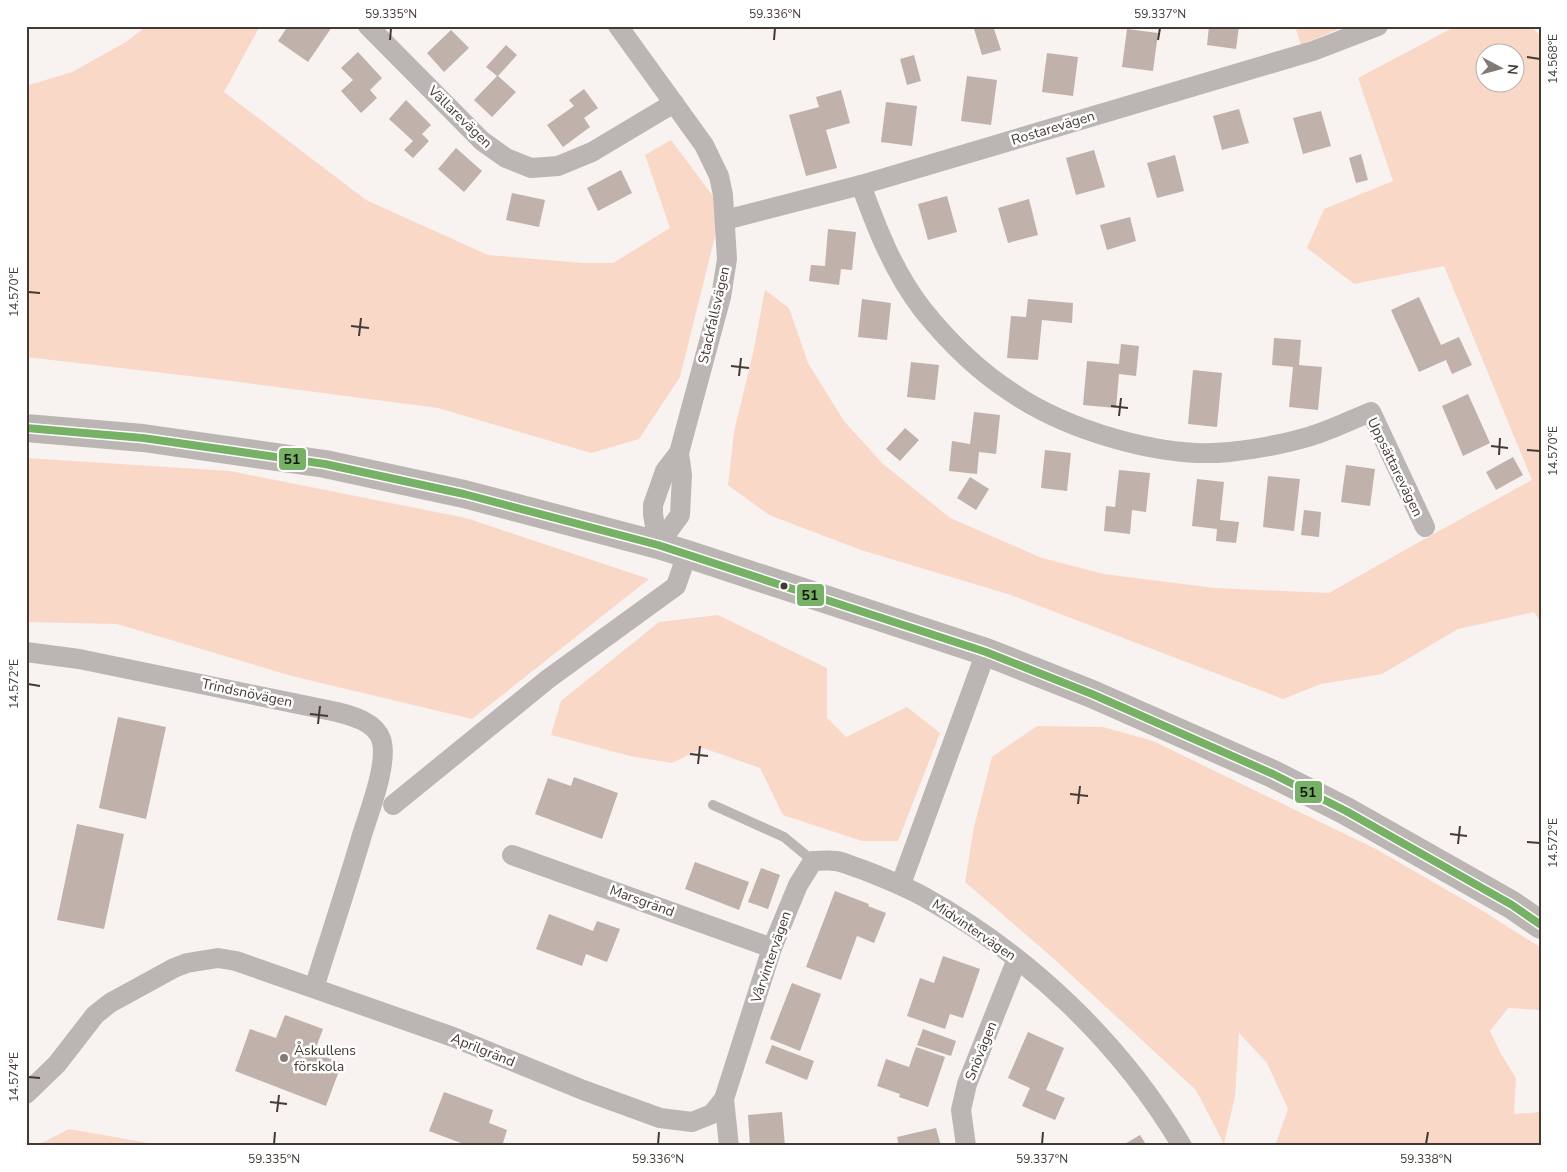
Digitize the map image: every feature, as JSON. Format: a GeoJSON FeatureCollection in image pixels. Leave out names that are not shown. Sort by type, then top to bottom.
{"type":"FeatureCollection","features":[{"type":"Feature","properties":{"kind":"main road"},"geometry":{"type":"LineString","coordinates":[[26,428],[143,438],[325,464],[464,494],[658,544],[986,652],[1101,698],[1273,774],[1354,816],[1541,924]]}},
{"type":"Feature","properties":{"kind":"street","name":"Vällarevägen"},"geometry":{"type":"LineString","coordinates":[[368,26],[482,141],[506,158],[531,168],[558,166],[592,152],[674,103]]}},
{"type":"Feature","properties":{"kind":"street","name":"Stackfallsvägen"},"geometry":{"type":"LineString","coordinates":[[618,26],[704,145],[719,176],[725,220],[727,259],[721,297],[679,453],[665,472],[653,505],[658,544]]}},
{"type":"Feature","properties":{"kind":"street","name":"Rostarevägen"},"geometry":{"type":"LineString","coordinates":[[725,220],[861,185],[1313,51],[1378,26]]}},
{"type":"Feature","properties":{"kind":"street","name":"Uppsättarevägen"},"geometry":{"type":"LineString","coordinates":[[861,185],[879,234],[899,273],[922,309],[982,371],[1012,393],[1051,414],[1092,432],[1136,445],[1183,451],[1228,452],[1270,446],[1311,436],[1371,412],[1425,527]]}},
{"type":"Feature","properties":{"kind":"street","name":"Stackfallsvägen"},"geometry":{"type":"LineString","coordinates":[[658,544],[680,515],[682,475],[679,453]]}},
{"type":"Feature","properties":{"kind":"street"},"geometry":{"type":"LineString","coordinates":[[393,805],[548,679],[676,586],[687,554]]}},
{"type":"Feature","properties":{"kind":"street","name":"Trindsnövägen"},"geometry":{"type":"LineString","coordinates":[[26,652],[88,661],[337,712],[351,716],[371,726],[381,738],[382,759],[380,775],[314,988]]}},
{"type":"Feature","properties":{"kind":"street"},"geometry":{"type":"LineString","coordinates":[[813,861],[837,861],[901,884],[986,652]]}},
{"type":"Feature","properties":{"kind":"street","name":"Marsgränd"},"geometry":{"type":"LineString","coordinates":[[512,855],[772,948]]}},
{"type":"Feature","properties":{"kind":"street","name":"Vårvintervägen"},"geometry":{"type":"LineString","coordinates":[[729,1146],[724,1098],[772,948],[798,885],[813,861]]}},
{"type":"Feature","properties":{"kind":"street","name":"Midvintervägen"},"geometry":{"type":"LineString","coordinates":[[901,884],[956,915],[1018,959],[1049,985],[1084,1020],[1148,1095],[1182,1146]]}},
{"type":"Feature","properties":{"kind":"street","name":"Aprilgränd"},"geometry":{"type":"LineString","coordinates":[[26,1094],[57,1064],[95,1015],[110,1003],[174,968],[187,963],[218,958],[236,961],[453,1038],[660,1118],[692,1122],[712,1114],[724,1098]]}},
{"type":"Feature","properties":{"kind":"street","name":"Snövägen"},"geometry":{"type":"LineString","coordinates":[[966,1146],[961,1110],[967,1084],[1018,959]]}},
{"type":"Feature","properties":{"kind":"lane"},"geometry":{"type":"LineString","coordinates":[[713,805],[784,837],[813,861]]}},
{"type":"Feature","properties":{"kind":"shaded area"},"geometry":{"type":"Polygon","coordinates":[[[147,26],[260,26],[224,92],[366,200],[488,255],[582,263],[613,263],[670,228],[645,155],[671,140],[722,208],[680,377],[639,439],[591,453],[438,408],[26,357],[26,86],[72,72],[126,42],[147,26]]]}},
{"type":"Feature","properties":{"kind":"shaded area"},"geometry":{"type":"Polygon","coordinates":[[[1295,26],[1346,26],[1301,45],[1295,26]]]}},
{"type":"Feature","properties":{"kind":"shaded area"},"geometry":{"type":"Polygon","coordinates":[[[1456,26],[1530,26],[1541,36],[1541,622],[1534,612],[1458,629],[1382,674],[1321,684],[1283,699],[1011,595],[861,550],[769,515],[728,485],[734,432],[753,353],[765,290],[789,308],[808,363],[844,421],[882,463],[950,518],[1042,558],[1104,574],[1215,588],[1329,593],[1532,480],[1444,266],[1354,284],[1307,248],[1324,209],[1393,181],[1358,78],[1456,26]]]}},
{"type":"Feature","properties":{"kind":"shaded area"},"geometry":{"type":"Polygon","coordinates":[[[26,458],[230,471],[466,518],[649,579],[472,719],[292,676],[117,624],[26,622],[26,458]]]}},
{"type":"Feature","properties":{"kind":"shaded area"},"geometry":{"type":"Polygon","coordinates":[[[718,615],[827,668],[827,718],[846,737],[907,707],[940,733],[898,841],[862,841],[783,815],[760,768],[703,748],[672,763],[630,756],[551,735],[561,701],[659,622],[718,615]]]}},
{"type":"Feature","properties":{"kind":"shaded area"},"geometry":{"type":"Polygon","coordinates":[[[1037,726],[1103,727],[1153,741],[1376,849],[1478,908],[1540,947],[1541,1010],[1508,1008],[1490,1031],[1501,1054],[1516,1078],[1514,1114],[1541,1112],[1541,1146],[1275,1146],[1288,1109],[1267,1063],[1239,1033],[1235,1096],[1224,1144],[1196,1090],[1054,959],[965,882],[974,827],[992,757],[1037,726]]]}},
{"type":"Feature","properties":{"kind":"shaded area"},"geometry":{"type":"Polygon","coordinates":[[[69,1129],[160,1145],[160,1146],[36,1146],[69,1129]]]}},
{"type":"Feature","properties":{"kind":"building"},"geometry":{"type":"Polygon","coordinates":[[[288,26],[332,27],[308,62],[278,41],[288,26]]]}},
{"type":"Feature","properties":{"kind":"building"},"geometry":{"type":"Polygon","coordinates":[[[982,26],[993,26],[1001,50],[982,55],[974,29],[982,26]]]}},
{"type":"Feature","properties":{"kind":"building"},"geometry":{"type":"Polygon","coordinates":[[[1209,26],[1239,26],[1236,49],[1207,45],[1209,26]]]}},
{"type":"Feature","properties":{"kind":"building"},"geometry":{"type":"Polygon","coordinates":[[[1127,29],[1158,33],[1153,71],[1122,67],[1127,29]]]}},
{"type":"Feature","properties":{"kind":"building"},"geometry":{"type":"Polygon","coordinates":[[[451,30],[469,48],[444,72],[427,53],[451,30]]]}},
{"type":"Feature","properties":{"kind":"building"},"geometry":{"type":"Polygon","coordinates":[[[506,45],[517,55],[498,76],[516,92],[492,117],[474,100],[497,76],[486,67],[506,45]]]}},
{"type":"Feature","properties":{"kind":"building"},"geometry":{"type":"Polygon","coordinates":[[[358,52],[382,78],[370,90],[377,98],[361,113],[341,91],[353,80],[341,68],[358,52]]]}},
{"type":"Feature","properties":{"kind":"building"},"geometry":{"type":"Polygon","coordinates":[[[1047,53],[1078,57],[1073,96],[1042,92],[1047,53]]]}},
{"type":"Feature","properties":{"kind":"building"},"geometry":{"type":"Polygon","coordinates":[[[914,55],[921,81],[907,85],[900,59],[914,55]]]}},
{"type":"Feature","properties":{"kind":"building"},"geometry":{"type":"Polygon","coordinates":[[[967,76],[997,80],[991,125],[961,121],[967,76]]]}},
{"type":"Feature","properties":{"kind":"building"},"geometry":{"type":"Polygon","coordinates":[[[584,89],[598,108],[584,118],[590,127],[563,147],[547,125],[574,106],[569,100],[584,89]]]}},
{"type":"Feature","properties":{"kind":"building"},"geometry":{"type":"Polygon","coordinates":[[[841,90],[850,123],[826,130],[837,168],[806,176],[789,115],[819,107],[816,97],[841,90]]]}},
{"type":"Feature","properties":{"kind":"building"},"geometry":{"type":"Polygon","coordinates":[[[406,100],[431,125],[422,134],[429,141],[413,158],[404,150],[413,141],[389,119],[406,100]]]}},
{"type":"Feature","properties":{"kind":"building"},"geometry":{"type":"Polygon","coordinates":[[[886,102],[917,106],[912,146],[881,142],[886,102]]]}},
{"type":"Feature","properties":{"kind":"building"},"geometry":{"type":"Polygon","coordinates":[[[1239,109],[1249,143],[1222,150],[1213,116],[1239,109]]]}},
{"type":"Feature","properties":{"kind":"building"},"geometry":{"type":"Polygon","coordinates":[[[1321,111],[1331,146],[1303,154],[1293,118],[1321,111]]]}},
{"type":"Feature","properties":{"kind":"building"},"geometry":{"type":"Polygon","coordinates":[[[456,148],[482,171],[464,192],[438,169],[456,148]]]}},
{"type":"Feature","properties":{"kind":"building"},"geometry":{"type":"Polygon","coordinates":[[[1094,150],[1105,187],[1076,195],[1066,158],[1094,150]]]}},
{"type":"Feature","properties":{"kind":"building"},"geometry":{"type":"Polygon","coordinates":[[[1361,154],[1368,180],[1356,183],[1349,158],[1361,154]]]}},
{"type":"Feature","properties":{"kind":"building"},"geometry":{"type":"Polygon","coordinates":[[[1175,155],[1184,191],[1157,198],[1147,163],[1175,155]]]}},
{"type":"Feature","properties":{"kind":"building"},"geometry":{"type":"Polygon","coordinates":[[[621,170],[632,193],[598,211],[587,188],[621,170]]]}},
{"type":"Feature","properties":{"kind":"building"},"geometry":{"type":"Polygon","coordinates":[[[512,193],[545,200],[539,227],[506,220],[512,193]]]}},
{"type":"Feature","properties":{"kind":"building"},"geometry":{"type":"Polygon","coordinates":[[[947,196],[957,232],[928,240],[918,204],[947,196]]]}},
{"type":"Feature","properties":{"kind":"building"},"geometry":{"type":"Polygon","coordinates":[[[1029,199],[1038,235],[1008,243],[998,208],[1029,199]]]}},
{"type":"Feature","properties":{"kind":"building"},"geometry":{"type":"Polygon","coordinates":[[[1130,217],[1136,241],[1107,250],[1100,225],[1130,217]]]}},
{"type":"Feature","properties":{"kind":"building"},"geometry":{"type":"Polygon","coordinates":[[[828,229],[856,232],[852,270],[841,269],[839,285],[809,281],[811,265],[825,266],[828,229]]]}},
{"type":"Feature","properties":{"kind":"building"},"geometry":{"type":"Polygon","coordinates":[[[1419,297],[1441,345],[1459,337],[1472,365],[1452,374],[1446,360],[1419,372],[1391,310],[1419,297]]]}},
{"type":"Feature","properties":{"kind":"building"},"geometry":{"type":"Polygon","coordinates":[[[862,299],[891,303],[887,340],[858,337],[862,299]]]}},
{"type":"Feature","properties":{"kind":"building"},"geometry":{"type":"Polygon","coordinates":[[[1028,299],[1073,303],[1072,323],[1042,320],[1038,360],[1007,358],[1011,316],[1026,317],[1028,299]]]}},
{"type":"Feature","properties":{"kind":"building"},"geometry":{"type":"Polygon","coordinates":[[[1274,338],[1301,340],[1299,365],[1322,367],[1318,410],[1289,407],[1293,367],[1272,365],[1274,338]]]}},
{"type":"Feature","properties":{"kind":"building"},"geometry":{"type":"Polygon","coordinates":[[[1121,344],[1139,346],[1136,376],[1119,374],[1116,408],[1083,405],[1087,361],[1119,364],[1121,344]]]}},
{"type":"Feature","properties":{"kind":"building"},"geometry":{"type":"Polygon","coordinates":[[[911,362],[939,365],[935,400],[907,397],[911,362]]]}},
{"type":"Feature","properties":{"kind":"building"},"geometry":{"type":"Polygon","coordinates":[[[1193,370],[1222,373],[1217,427],[1188,424],[1193,370]]]}},
{"type":"Feature","properties":{"kind":"building"},"geometry":{"type":"Polygon","coordinates":[[[1468,394],[1490,443],[1463,456],[1442,406],[1468,394]]]}},
{"type":"Feature","properties":{"kind":"building"},"geometry":{"type":"Polygon","coordinates":[[[974,412],[1000,415],[996,454],[979,452],[977,474],[949,471],[952,441],[970,444],[974,412]]]}},
{"type":"Feature","properties":{"kind":"building"},"geometry":{"type":"Polygon","coordinates":[[[905,428],[919,440],[900,461],[886,449],[905,428]]]}},
{"type":"Feature","properties":{"kind":"building"},"geometry":{"type":"Polygon","coordinates":[[[1045,450],[1071,453],[1067,491],[1041,488],[1045,450]]]}},
{"type":"Feature","properties":{"kind":"building"},"geometry":{"type":"Polygon","coordinates":[[[1513,457],[1523,475],[1496,490],[1486,472],[1513,457]]]}},
{"type":"Feature","properties":{"kind":"building"},"geometry":{"type":"Polygon","coordinates":[[[1346,465],[1375,469],[1370,506],[1341,502],[1346,465]]]}},
{"type":"Feature","properties":{"kind":"building"},"geometry":{"type":"Polygon","coordinates":[[[1119,470],[1150,473],[1146,512],[1132,510],[1130,534],[1104,531],[1106,506],[1115,507],[1119,470]]]}},
{"type":"Feature","properties":{"kind":"building"},"geometry":{"type":"Polygon","coordinates":[[[1268,476],[1300,479],[1294,531],[1263,527],[1268,476]]]}},
{"type":"Feature","properties":{"kind":"building"},"geometry":{"type":"Polygon","coordinates":[[[970,477],[989,489],[976,510],[957,498],[970,477]]]}},
{"type":"Feature","properties":{"kind":"building"},"geometry":{"type":"Polygon","coordinates":[[[1197,479],[1224,482],[1220,520],[1239,522],[1236,543],[1216,541],[1217,529],[1192,526],[1197,479]]]}},
{"type":"Feature","properties":{"kind":"building"},"geometry":{"type":"Polygon","coordinates":[[[1304,510],[1321,512],[1319,537],[1301,535],[1304,510]]]}},
{"type":"Feature","properties":{"kind":"building"},"geometry":{"type":"Polygon","coordinates":[[[118,717],[166,727],[146,819],[99,808],[118,717]]]}},
{"type":"Feature","properties":{"kind":"building"},"geometry":{"type":"Polygon","coordinates":[[[574,777],[618,793],[602,839],[535,814],[548,778],[571,786],[574,777]]]}},
{"type":"Feature","properties":{"kind":"building"},"geometry":{"type":"Polygon","coordinates":[[[77,824],[124,834],[104,929],[57,920],[77,824]]]}},
{"type":"Feature","properties":{"kind":"building"},"geometry":{"type":"Polygon","coordinates":[[[695,862],[749,882],[739,910],[685,889],[695,862]]]}},
{"type":"Feature","properties":{"kind":"building"},"geometry":{"type":"Polygon","coordinates":[[[761,868],[780,875],[768,909],[748,902],[761,868]]]}},
{"type":"Feature","properties":{"kind":"building"},"geometry":{"type":"Polygon","coordinates":[[[835,891],[869,904],[868,906],[886,913],[874,943],[857,936],[841,980],[806,967],[835,891]]]}},
{"type":"Feature","properties":{"kind":"building"},"geometry":{"type":"Polygon","coordinates":[[[549,914],[593,931],[597,921],[620,929],[607,962],[586,954],[582,966],[536,949],[549,914]]]}},
{"type":"Feature","properties":{"kind":"building"},"geometry":{"type":"Polygon","coordinates":[[[943,956],[980,969],[963,1018],[950,1014],[945,1029],[907,1016],[920,978],[934,983],[943,956]]]}},
{"type":"Feature","properties":{"kind":"building"},"geometry":{"type":"Polygon","coordinates":[[[792,983],[821,994],[800,1051],[770,1039],[792,983]]]}},
{"type":"Feature","properties":{"kind":"building","name":"Åskullens förskola"},"geometry":{"type":"Polygon","coordinates":[[[285,1015],[323,1029],[314,1053],[342,1063],[326,1106],[235,1071],[250,1029],[276,1038],[285,1015]]]}},
{"type":"Feature","properties":{"kind":"building"},"geometry":{"type":"Polygon","coordinates":[[[923,1029],[956,1041],[951,1056],[917,1045],[923,1029]]]}},
{"type":"Feature","properties":{"kind":"building"},"geometry":{"type":"Polygon","coordinates":[[[1028,1032],[1064,1048],[1046,1090],[1065,1098],[1055,1120],[1022,1106],[1030,1088],[1008,1078],[1028,1032]]]}},
{"type":"Feature","properties":{"kind":"building"},"geometry":{"type":"Polygon","coordinates":[[[772,1045],[814,1061],[807,1080],[765,1063],[772,1045]]]}},
{"type":"Feature","properties":{"kind":"building"},"geometry":{"type":"Polygon","coordinates":[[[916,1047],[945,1057],[928,1107],[899,1097],[900,1094],[877,1086],[886,1059],[909,1067],[916,1047]]]}},
{"type":"Feature","properties":{"kind":"building"},"geometry":{"type":"Polygon","coordinates":[[[444,1092],[493,1110],[489,1123],[507,1130],[502,1146],[469,1146],[429,1131],[444,1092]]]}},
{"type":"Feature","properties":{"kind":"building"},"geometry":{"type":"Polygon","coordinates":[[[782,1112],[785,1146],[750,1146],[748,1115],[782,1112]]]}},
{"type":"Feature","properties":{"kind":"building"},"geometry":{"type":"Polygon","coordinates":[[[936,1128],[941,1146],[899,1146],[897,1137],[936,1128]]]}},
{"type":"Feature","properties":{"kind":"building"},"geometry":{"type":"Polygon","coordinates":[[[1140,1135],[1147,1146],[1121,1146],[1140,1135]]]}},
{"type":"Feature","properties":{"kind":"transit line","name":"51"},"geometry":{"type":"LineString","coordinates":[[26,428],[143,438],[325,464],[464,494],[658,545],[986,652],[1092,694],[1273,774],[1346,811],[1512,905],[1541,925]]}},
{"type":"Feature","properties":{"kind":"place","name":"Åskullens förskola"},"geometry":{"type":"Point","coordinates":[284,1058]}}]}
